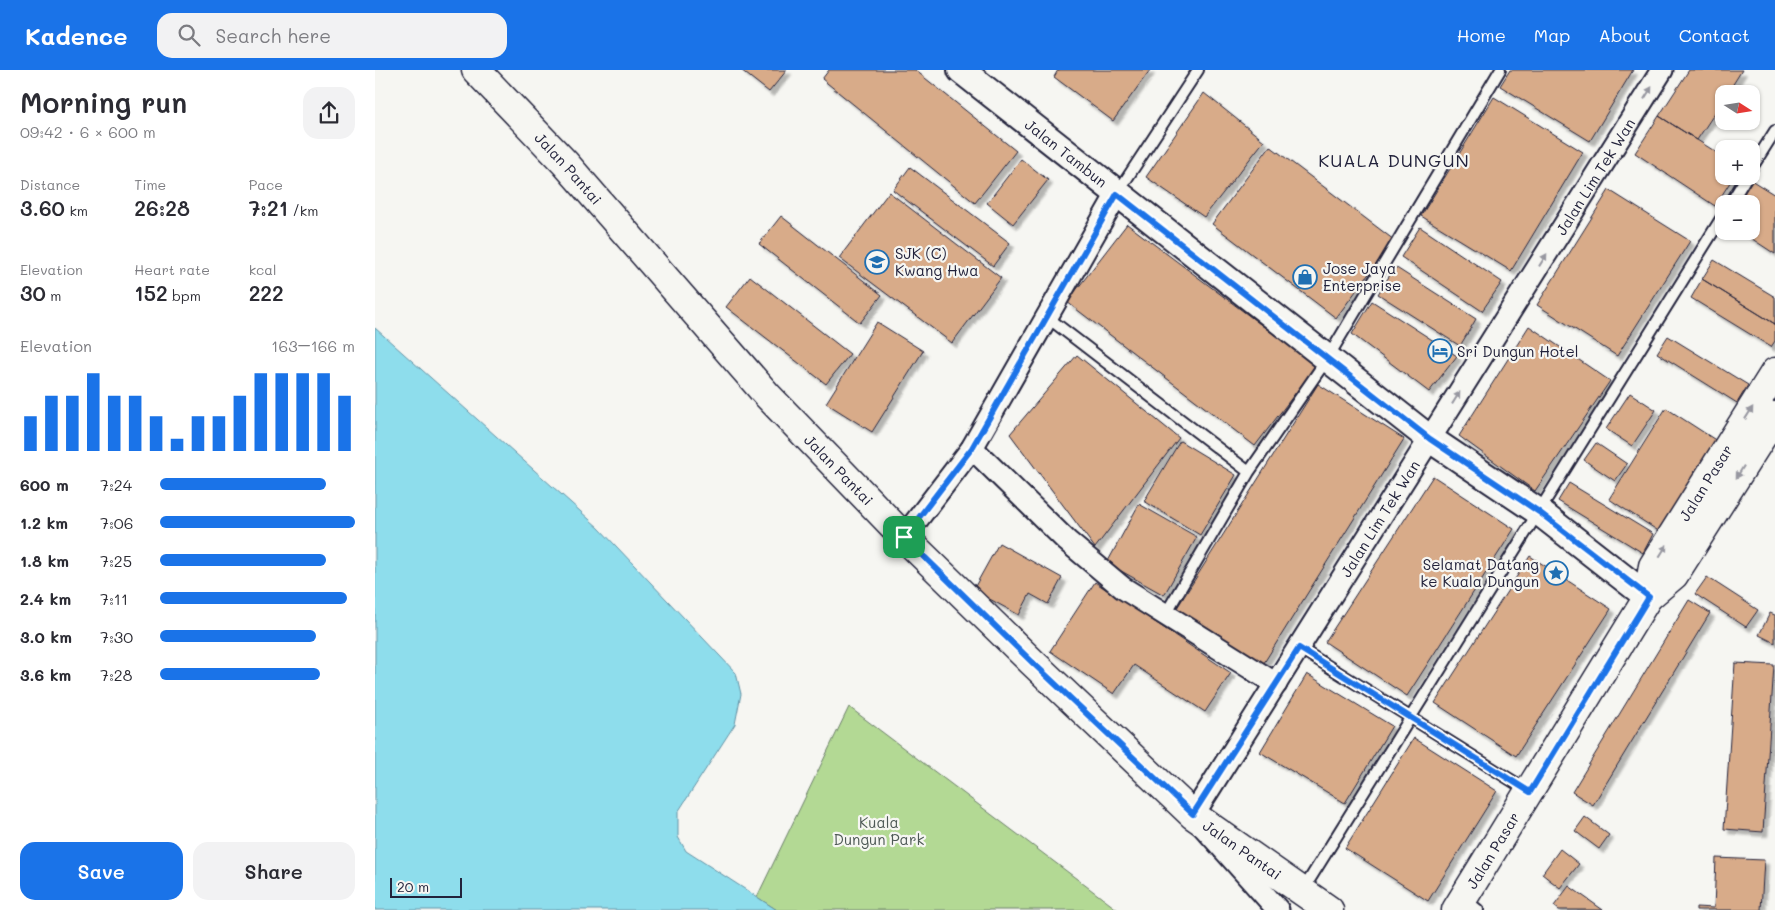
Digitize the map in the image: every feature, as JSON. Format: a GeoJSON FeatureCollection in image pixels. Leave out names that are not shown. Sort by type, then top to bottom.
{"type":"FeatureCollection","features":[{"type":"Feature","properties":{"kind":"main road","name":"Jalan Pantai"},"geometry":{"type":"LineString","coordinates":[[476,70],[565,163],[767,395],[904,537],[1032,662],[1193,814],[1329,910]]}},
{"type":"Feature","properties":{"kind":"main road","name":"Jalan Pasar"},"geometry":{"type":"LineString","coordinates":[[1649,597],[1653,566],[1775,372]]}},
{"type":"Feature","properties":{"kind":"main road","name":"Jalan Pasar"},"geometry":{"type":"LineString","coordinates":[[1465,906],[1530,792],[1649,597],[1674,575],[1775,416]]}},
{"type":"Feature","properties":{"kind":"street","name":"Jalan Tambun"},"geometry":{"type":"LineString","coordinates":[[961,70],[1430,439],[1539,512],[1649,597]]}},
{"type":"Feature","properties":{"kind":"street","name":"Jalan Lim Tek Wan"},"geometry":{"type":"LineString","coordinates":[[1193,814],[1663,70]]}},
{"type":"Feature","properties":{"kind":"street"},"geometry":{"type":"LineString","coordinates":[[904,537],[972,448],[1117,194]]}},
{"type":"Feature","properties":{"kind":"street"},"geometry":{"type":"LineString","coordinates":[[972,448],[1067,540],[1123,588],[1276,684]]}},
{"type":"Feature","properties":{"kind":"street"},"geometry":{"type":"LineString","coordinates":[[1193,814],[1278,910]]}},
{"type":"Feature","properties":{"kind":"lane"},"geometry":{"type":"LineString","coordinates":[[1117,194],[1198,70]]}},
{"type":"Feature","properties":{"kind":"lane"},"geometry":{"type":"LineString","coordinates":[[1165,615],[1249,472],[1327,359],[1500,70]]}},
{"type":"Feature","properties":{"kind":"lane"},"geometry":{"type":"LineString","coordinates":[[1760,155],[1775,131]]}},
{"type":"Feature","properties":{"kind":"lane"},"geometry":{"type":"LineString","coordinates":[[1302,892],[1715,228]]}},
{"type":"Feature","properties":{"kind":"lane"},"geometry":{"type":"LineString","coordinates":[[1047,317],[1249,472]]}},
{"type":"Feature","properties":{"kind":"lane"},"geometry":{"type":"LineString","coordinates":[[1299,648],[1530,792]]}},
{"type":"Feature","properties":{"kind":"green space","name":"Kuala Dungun Park"},"geometry":{"type":"Polygon","coordinates":[[[849,707],[1118,910],[777,910],[757,897],[849,707]]]}},
{"type":"Feature","properties":{"kind":"water"},"geometry":{"type":"Polygon","coordinates":[[[375,328],[599,528],[736,673],[741,694],[735,724],[678,812],[678,837],[686,851],[777,910],[375,910],[375,328]]]}},
{"type":"Feature","properties":{"kind":"building"},"geometry":{"type":"Polygon","coordinates":[[[741,70],[787,70],[769,92],[741,70]]]}},
{"type":"Feature","properties":{"kind":"building"},"geometry":{"type":"Polygon","coordinates":[[[829,70],[915,70],[1016,151],[975,203],[822,79],[829,70]]]}},
{"type":"Feature","properties":{"kind":"building"},"geometry":{"type":"Polygon","coordinates":[[[1058,70],[1150,70],[1113,121],[1054,77],[1058,70]]]}},
{"type":"Feature","properties":{"kind":"building"},"geometry":{"type":"Polygon","coordinates":[[[1510,70],[1633,70],[1590,141],[1500,86],[1510,70]]]}},
{"type":"Feature","properties":{"kind":"building"},"geometry":{"type":"Polygon","coordinates":[[[1689,70],[1742,70],[1733,85],[1715,85],[1715,113],[1697,140],[1659,116],[1689,70]]]}},
{"type":"Feature","properties":{"kind":"building"},"geometry":{"type":"Polygon","coordinates":[[[1204,93],[1264,141],[1204,217],[1146,177],[1204,93]]]}},
{"type":"Feature","properties":{"kind":"building"},"geometry":{"type":"Polygon","coordinates":[[[1494,97],[1583,152],[1511,271],[1421,216],[1494,97]]]}},
{"type":"Feature","properties":{"kind":"building"},"geometry":{"type":"Polygon","coordinates":[[[1659,116],[1715,151],[1715,185],[1728,185],[1722,195],[1715,195],[1715,206],[1635,153],[1659,116]]]}},
{"type":"Feature","properties":{"kind":"building"},"geometry":{"type":"Polygon","coordinates":[[[1270,146],[1394,240],[1336,318],[1212,224],[1270,146]]]}},
{"type":"Feature","properties":{"kind":"building"},"geometry":{"type":"Polygon","coordinates":[[[1021,159],[1048,180],[1013,224],[987,203],[1021,159]]]}},
{"type":"Feature","properties":{"kind":"building"},"geometry":{"type":"Polygon","coordinates":[[[910,167],[1010,243],[993,266],[893,190],[910,167]]]}},
{"type":"Feature","properties":{"kind":"building"},"geometry":{"type":"Polygon","coordinates":[[[1748,185],[1759,185],[1775,195],[1775,254],[1754,240],[1760,240],[1760,195],[1742,195],[1748,185]]]}},
{"type":"Feature","properties":{"kind":"building"},"geometry":{"type":"Polygon","coordinates":[[[1609,190],[1690,241],[1617,356],[1537,305],[1609,190]]]}},
{"type":"Feature","properties":{"kind":"building"},"geometry":{"type":"Polygon","coordinates":[[[889,192],[1001,278],[952,343],[839,258],[889,192]]]}},
{"type":"Feature","properties":{"kind":"building"},"geometry":{"type":"Polygon","coordinates":[[[781,216],[882,295],[860,323],[759,244],[781,216]]]}},
{"type":"Feature","properties":{"kind":"building"},"geometry":{"type":"Polygon","coordinates":[[[1127,224],[1316,366],[1255,446],[1067,302],[1127,224]]]}},
{"type":"Feature","properties":{"kind":"building"},"geometry":{"type":"Polygon","coordinates":[[[1420,227],[1502,282],[1482,311],[1401,257],[1420,227]]]}},
{"type":"Feature","properties":{"kind":"building"},"geometry":{"type":"Polygon","coordinates":[[[1714,260],[1775,297],[1775,324],[1702,279],[1714,260]]]}},
{"type":"Feature","properties":{"kind":"building"},"geometry":{"type":"Polygon","coordinates":[[[1395,267],[1476,319],[1460,346],[1378,294],[1395,267]]]}},
{"type":"Feature","properties":{"kind":"building"},"geometry":{"type":"Polygon","coordinates":[[[750,276],[850,354],[826,384],[726,307],[750,276]]]}},
{"type":"Feature","properties":{"kind":"building"},"geometry":{"type":"Polygon","coordinates":[[[1702,279],[1775,324],[1775,341],[1771,347],[1691,298],[1702,279]]]}},
{"type":"Feature","properties":{"kind":"building"},"geometry":{"type":"Polygon","coordinates":[[[1372,301],[1457,356],[1429,392],[1352,334],[1372,301]]]}},
{"type":"Feature","properties":{"kind":"building"},"geometry":{"type":"Polygon","coordinates":[[[877,322],[923,351],[872,432],[826,403],[877,322]]]}},
{"type":"Feature","properties":{"kind":"building"},"geometry":{"type":"Polygon","coordinates":[[[1529,326],[1610,381],[1535,491],[1459,436],[1529,326]]]}},
{"type":"Feature","properties":{"kind":"building"},"geometry":{"type":"Polygon","coordinates":[[[1668,336],[1748,385],[1737,403],[1657,353],[1668,336]]]}},
{"type":"Feature","properties":{"kind":"building"},"geometry":{"type":"Polygon","coordinates":[[[1077,355],[1179,438],[1095,548],[1010,434],[1077,355]]]}},
{"type":"Feature","properties":{"kind":"building"},"geometry":{"type":"Polygon","coordinates":[[[1318,384],[1404,439],[1262,666],[1175,611],[1318,384]]]}},
{"type":"Feature","properties":{"kind":"building"},"geometry":{"type":"Polygon","coordinates":[[[1630,393],[1656,410],[1632,446],[1606,429],[1630,393]]]}},
{"type":"Feature","properties":{"kind":"building"},"geometry":{"type":"Polygon","coordinates":[[[1666,408],[1717,441],[1660,532],[1609,499],[1666,408]]]}},
{"type":"Feature","properties":{"kind":"building"},"geometry":{"type":"Polygon","coordinates":[[[1180,441],[1236,475],[1200,535],[1144,501],[1180,441]]]}},
{"type":"Feature","properties":{"kind":"building"},"geometry":{"type":"Polygon","coordinates":[[[1596,443],[1627,464],[1615,481],[1584,460],[1596,443]]]}},
{"type":"Feature","properties":{"kind":"building"},"geometry":{"type":"Polygon","coordinates":[[[1433,476],[1514,529],[1407,696],[1325,642],[1433,476]]]}},
{"type":"Feature","properties":{"kind":"building"},"geometry":{"type":"Polygon","coordinates":[[[1569,483],[1653,534],[1643,553],[1558,501],[1569,483]]]}},
{"type":"Feature","properties":{"kind":"building"},"geometry":{"type":"Polygon","coordinates":[[[1139,504],[1197,537],[1164,595],[1107,563],[1139,504]]]}},
{"type":"Feature","properties":{"kind":"building"},"geometry":{"type":"Polygon","coordinates":[[[999,543],[1062,578],[1048,604],[1030,594],[1019,615],[973,590],[999,543]]]}},
{"type":"Feature","properties":{"kind":"building"},"geometry":{"type":"Polygon","coordinates":[[[1530,556],[1611,609],[1516,756],[1435,703],[1530,556]]]}},
{"type":"Feature","properties":{"kind":"building"},"geometry":{"type":"Polygon","coordinates":[[[1707,577],[1758,610],[1746,627],[1695,594],[1707,577]]]}},
{"type":"Feature","properties":{"kind":"building"},"geometry":{"type":"Polygon","coordinates":[[[1095,582],[1231,673],[1205,712],[1134,665],[1114,694],[1050,651],[1095,582]]]}},
{"type":"Feature","properties":{"kind":"building"},"geometry":{"type":"Polygon","coordinates":[[[1689,600],[1710,613],[1593,805],[1572,792],[1689,600]]]}},
{"type":"Feature","properties":{"kind":"building"},"geometry":{"type":"Polygon","coordinates":[[[1770,613],[1775,615],[1775,643],[1759,635],[1770,613]]]}},
{"type":"Feature","properties":{"kind":"building"},"geometry":{"type":"Polygon","coordinates":[[[1735,663],[1774,665],[1763,832],[1724,829],[1735,663]]]}},
{"type":"Feature","properties":{"kind":"building"},"geometry":{"type":"Polygon","coordinates":[[[1307,674],[1392,726],[1345,803],[1260,752],[1307,674]]]}},
{"type":"Feature","properties":{"kind":"building"},"geometry":{"type":"Polygon","coordinates":[[[1414,738],[1497,791],[1428,901],[1345,848],[1414,738]]]}},
{"type":"Feature","properties":{"kind":"building"},"geometry":{"type":"Polygon","coordinates":[[[1585,817],[1609,835],[1599,849],[1575,831],[1585,817]]]}},
{"type":"Feature","properties":{"kind":"building"},"geometry":{"type":"Polygon","coordinates":[[[1560,849],[1579,864],[1560,888],[1542,874],[1560,849]]]}},
{"type":"Feature","properties":{"kind":"building"},"geometry":{"type":"Polygon","coordinates":[[[1716,858],[1764,860],[1761,910],[1696,910],[1696,907],[1714,908],[1716,858]]]}},
{"type":"Feature","properties":{"kind":"building"},"geometry":{"type":"Polygon","coordinates":[[[1569,886],[1603,910],[1559,910],[1554,906],[1569,886]]]}},
{"type":"Feature","properties":{"kind":"place","name":"SJK (C) Kwang Hwa"},"geometry":{"type":"Point","coordinates":[877,262]}},
{"type":"Feature","properties":{"kind":"place","name":"Jose Jaya Enterprise"},"geometry":{"type":"Point","coordinates":[1305,277]}},
{"type":"Feature","properties":{"kind":"place","name":"Sri Dungun Hotel"},"geometry":{"type":"Point","coordinates":[1440,351]}},
{"type":"Feature","properties":{"kind":"place","name":"Selamat Datang ke Kuala Dungun"},"geometry":{"type":"Point","coordinates":[1556,573]}},
{"type":"Feature","properties":{"kind":"district","name":"KUALA DUNGUN"},"geometry":{"type":"Point","coordinates":[1394,160]}},
{"type":"Feature","properties":{"kind":"route"},"geometry":{"type":"LineString","coordinates":[[1117,194],[1430,439],[1539,512],[1649,597],[1530,792],[1299,648],[1193,814],[1032,662],[904,537],[972,448],[1117,194]]}}]}
